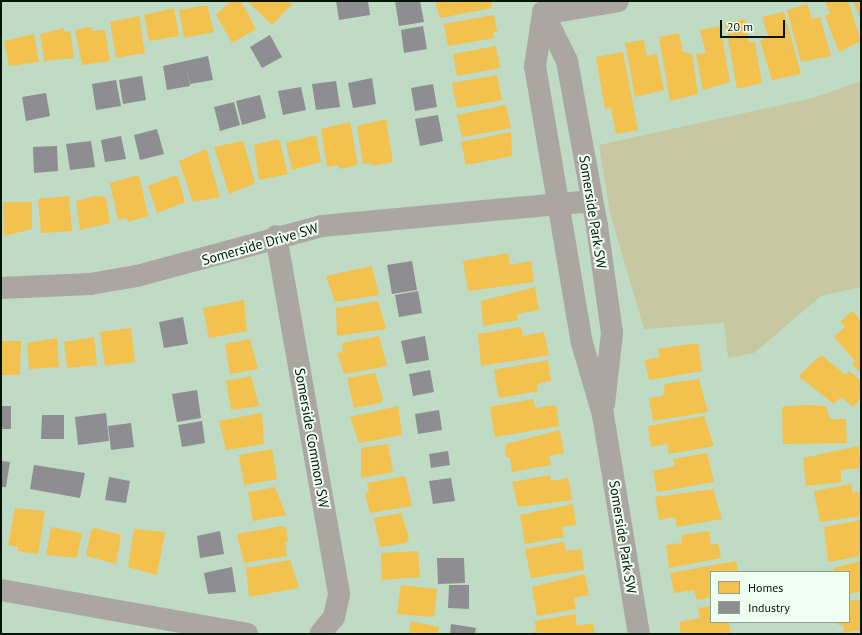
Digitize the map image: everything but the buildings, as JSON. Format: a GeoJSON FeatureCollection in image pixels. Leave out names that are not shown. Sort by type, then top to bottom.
{"type":"FeatureCollection","features":[{"type":"Feature","properties":{"kind":"street"},"geometry":{"type":"LineString","coordinates":[[542,8],[618,1]]}},
{"type":"Feature","properties":{"kind":"street","name":"Somerside Park SW"},"geometry":{"type":"LineString","coordinates":[[542,8],[567,61],[592,201],[612,333],[603,415]]}},
{"type":"Feature","properties":{"kind":"street","name":"Somerside Park SW"},"geometry":{"type":"LineString","coordinates":[[542,8],[535,66],[582,343],[603,415],[639,634]]}},
{"type":"Feature","properties":{"kind":"street","name":"Somerside Drive SW"},"geometry":{"type":"LineString","coordinates":[[1,288],[90,284],[137,276],[205,260],[276,236],[359,221],[592,201]]}},
{"type":"Feature","properties":{"kind":"street","name":"Somerside Common SW"},"geometry":{"type":"LineString","coordinates":[[276,236],[339,595],[334,617],[320,634]]}},
{"type":"Feature","properties":{"kind":"street"},"geometry":{"type":"LineString","coordinates":[[1,590],[247,634]]}},
{"type":"Feature","properties":{"kind":"green space"},"geometry":{"type":"Polygon","coordinates":[[[861,81],[861,287],[821,296],[754,353],[728,358],[724,323],[644,329],[610,213],[599,145],[813,98],[861,81]]]}}]}
